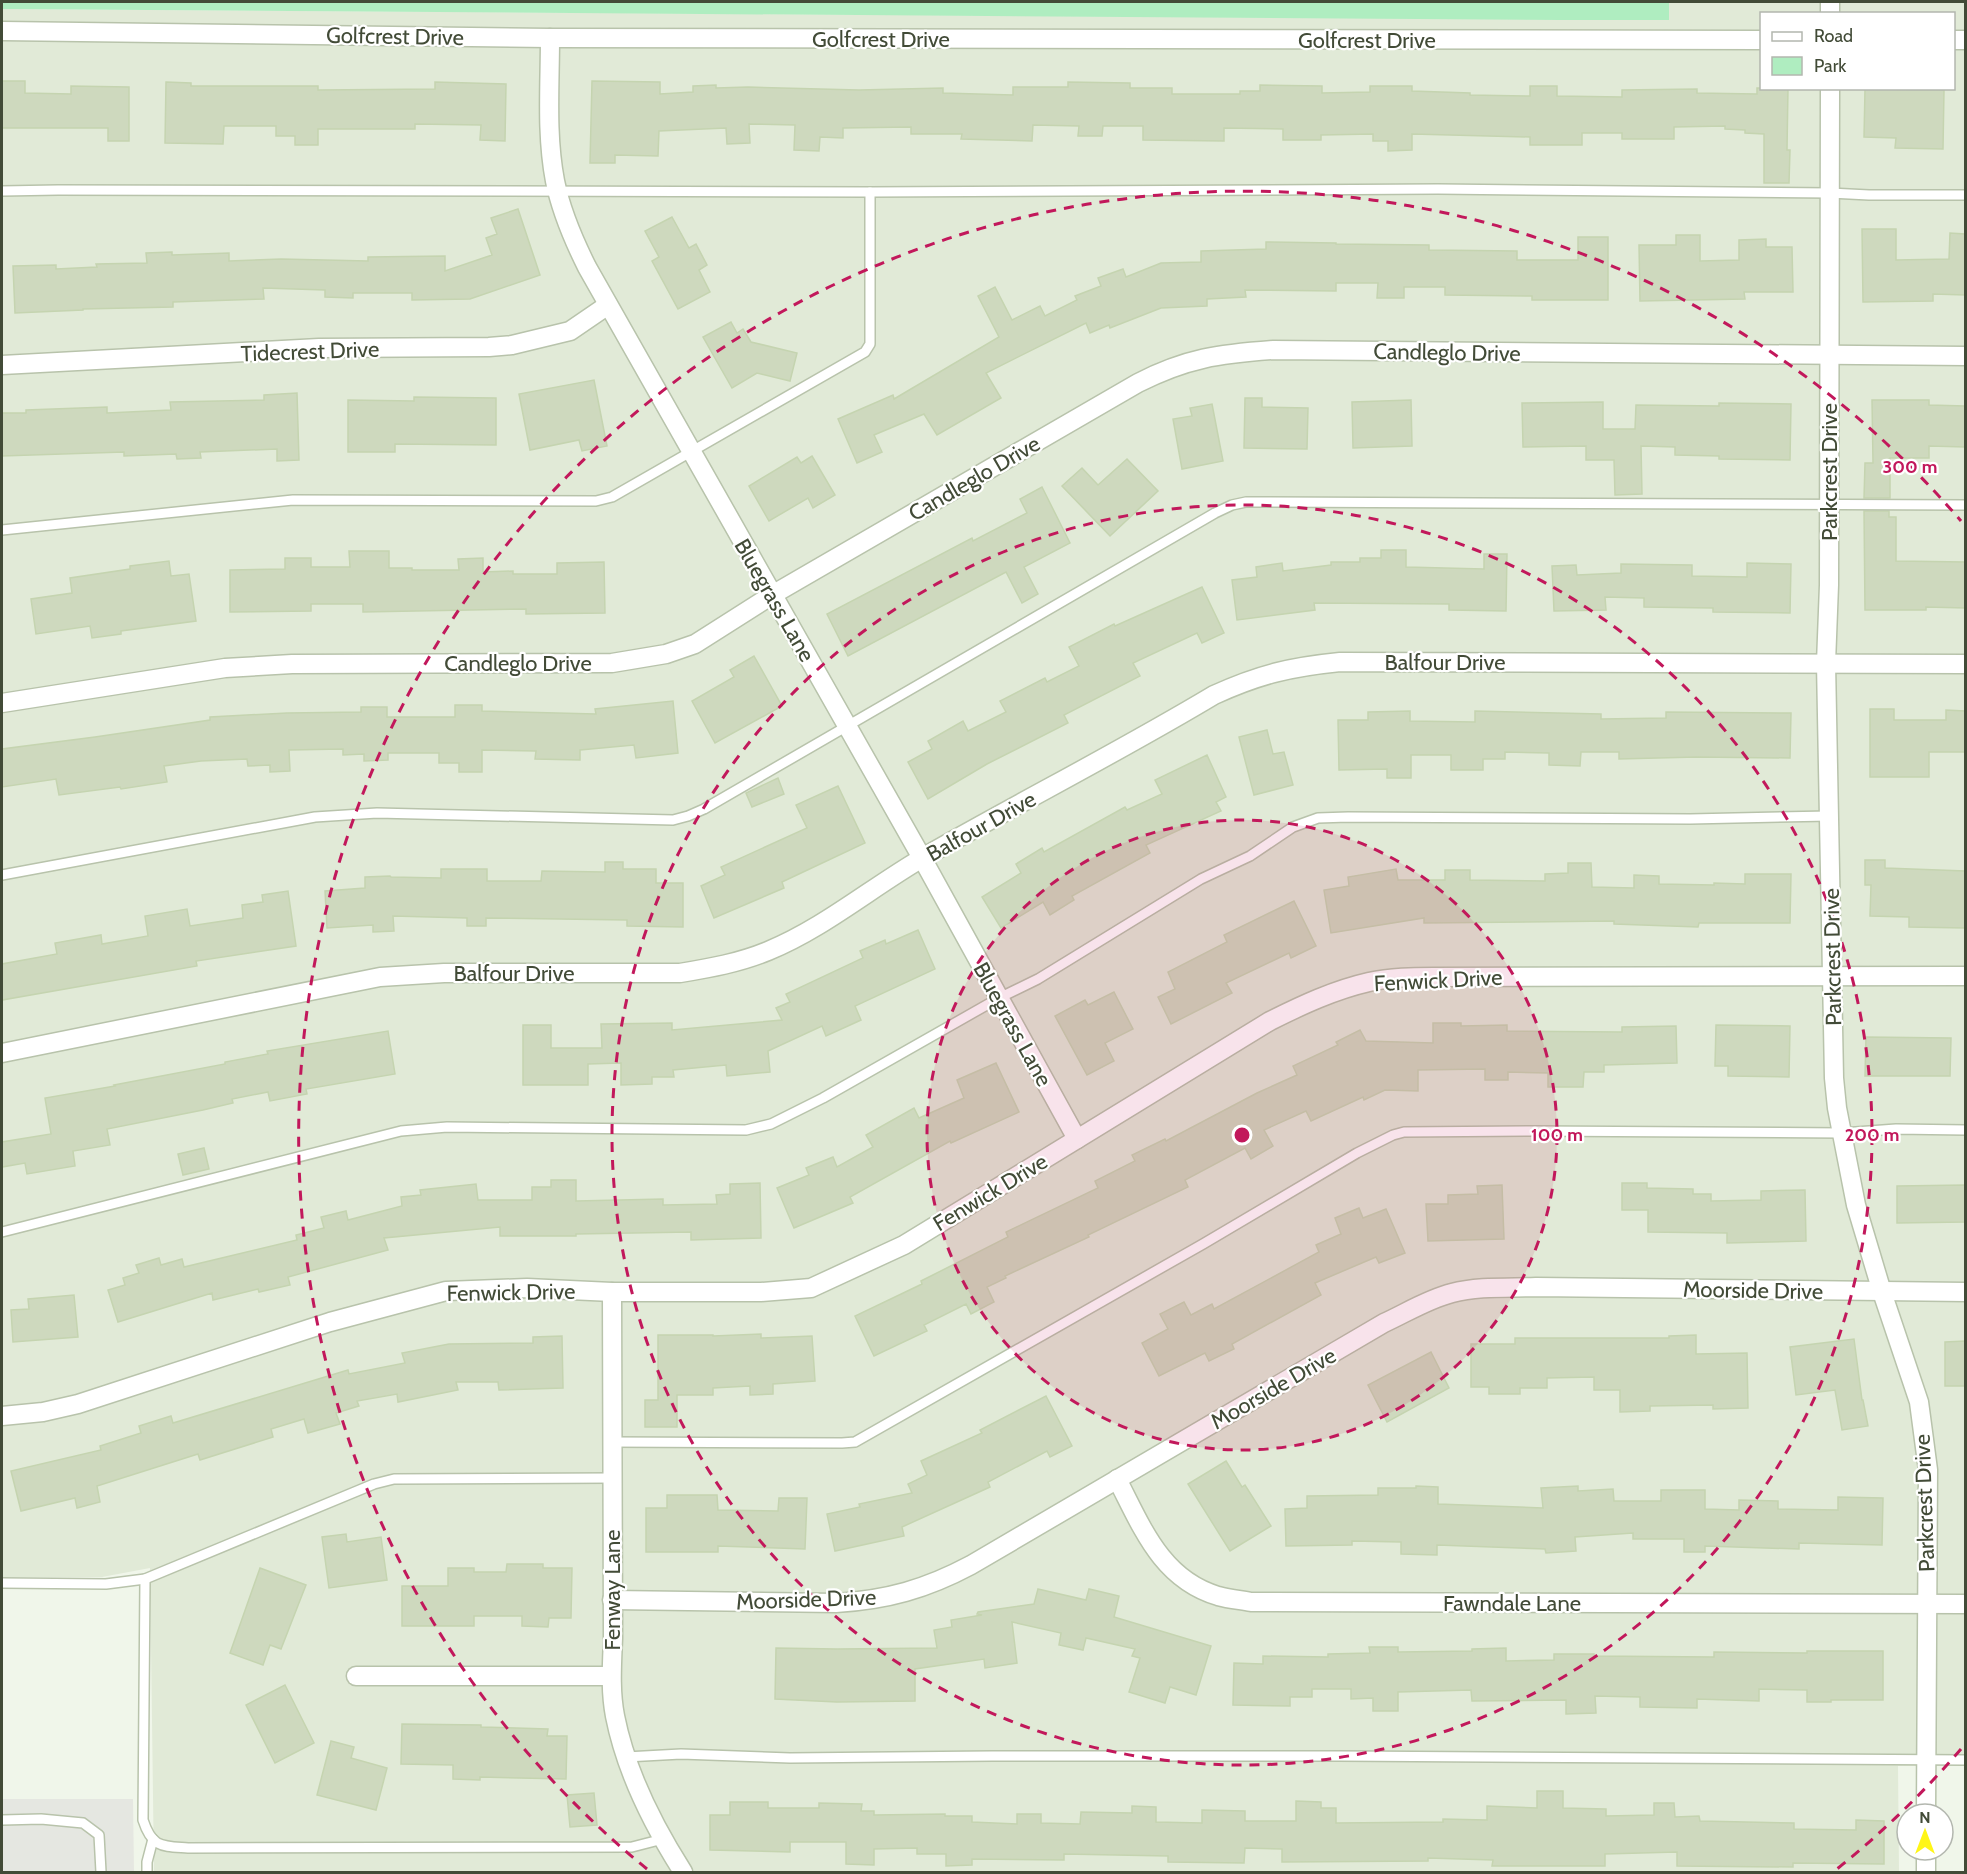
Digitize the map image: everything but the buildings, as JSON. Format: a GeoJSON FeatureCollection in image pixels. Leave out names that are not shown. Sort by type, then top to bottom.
{"type":"FeatureCollection","features":[{"type":"Feature","properties":{"kind":"street","name":"Golfcrest Drive"},"geometry":{"type":"LineString","coordinates":[[2,31],[550,38],[1760,40]]}},
{"type":"Feature","properties":{"kind":"street","name":"Bluegrass Lane"},"geometry":{"type":"LineString","coordinates":[[550,38],[551,142],[558,190],[573,240],[586,267],[922,858],[1077,1139]]}},
{"type":"Feature","properties":{"kind":"street","name":"Parkcrest Drive"},"geometry":{"type":"LineString","coordinates":[[1830,90],[1829,503],[1826,663],[1834,1078],[1856,1205],[1919,1402],[1928,1470],[1926,1802]]}},
{"type":"Feature","properties":{"kind":"street","name":"Tidecrest Drive"},"geometry":{"type":"LineString","coordinates":[[2,365],[319,348],[512,345],[570,331],[608,305]]}},
{"type":"Feature","properties":{"kind":"street","name":"Candleglo Drive"},"geometry":{"type":"LineString","coordinates":[[2,703],[236,668],[292,664],[612,663],[666,654],[695,644],[772,595],[1138,383],[1181,364],[1204,357],[1273,350],[1965,356]]}},
{"type":"Feature","properties":{"kind":"street","name":"Balfour Drive"},"geometry":{"type":"LineString","coordinates":[[2,1053],[380,977],[444,973],[680,973],[718,967],[769,950],[808,930],[922,858],[1214,695],[1261,676],[1300,666],[1340,662],[1965,664]]}},
{"type":"Feature","properties":{"kind":"street","name":"Fenwick Drive"},"geometry":{"type":"LineString","coordinates":[[2,1416],[43,1412],[78,1404],[330,1322],[446,1291],[527,1288],[612,1292],[761,1292],[811,1288],[904,1245],[1270,1021],[1309,1002],[1369,982],[1434,977],[1965,976]]}},
{"type":"Feature","properties":{"kind":"street","name":"Moorside Drive"},"geometry":{"type":"LineString","coordinates":[[612,1600],[864,1602],[920,1589],[946,1578],[1384,1323],[1452,1293],[1536,1287],[1965,1292]]}},
{"type":"Feature","properties":{"kind":"street","name":"Fenway Lane"},"geometry":{"type":"LineString","coordinates":[[612,1292],[611,1676],[615,1715],[633,1776],[663,1839],[683,1872]]}},
{"type":"Feature","properties":{"kind":"street","name":"Fawndale Lane"},"geometry":{"type":"LineString","coordinates":[[1117,1479],[1134,1511],[1138,1524],[1161,1558],[1192,1584],[1218,1596],[1251,1602],[1965,1604]]}},
{"type":"Feature","properties":{"kind":"street"},"geometry":{"type":"LineString","coordinates":[[356,1676],[611,1676]]}},
{"type":"Feature","properties":{"kind":"lane"},"geometry":{"type":"LineString","coordinates":[[2,191],[870,192],[1438,189],[1965,195]]}},
{"type":"Feature","properties":{"kind":"lane"},"geometry":{"type":"LineString","coordinates":[[2,530],[293,500],[596,501],[612,497],[865,352],[870,344],[870,192]]}},
{"type":"Feature","properties":{"kind":"lane"},"geometry":{"type":"LineString","coordinates":[[2,876],[315,817],[377,813],[673,820],[688,816],[847,727],[1215,513],[1232,505],[1246,502],[1965,505]]}},
{"type":"Feature","properties":{"kind":"lane"},"geometry":{"type":"LineString","coordinates":[[2,1232],[401,1131],[447,1127],[746,1130],[771,1124],[822,1098],[999,998],[1038,979],[1202,879],[1250,856],[1293,827],[1318,818],[1690,819],[1829,816]]}},
{"type":"Feature","properties":{"kind":"lane"},"geometry":{"type":"LineString","coordinates":[[612,1442],[855,1442],[1203,1244],[1357,1153],[1404,1132],[1842,1133],[1896,1129],[1965,1130]]}},
{"type":"Feature","properties":{"kind":"lane"},"geometry":{"type":"LineString","coordinates":[[2,1582],[106,1584],[145,1579],[333,1500],[394,1479],[612,1478]]}},
{"type":"Feature","properties":{"kind":"lane"},"geometry":{"type":"LineString","coordinates":[[145,1579],[144,1820],[148,1835],[162,1846],[188,1848],[632,1847],[663,1839]]}},
{"type":"Feature","properties":{"kind":"lane"},"geometry":{"type":"LineString","coordinates":[[626,1757],[681,1755],[790,1758],[1004,1756],[1965,1760]]}},
{"type":"Feature","properties":{"kind":"lane"},"geometry":{"type":"LineString","coordinates":[[2,1820],[41,1819],[83,1823],[99,1835],[100,1872]]}},
{"type":"Feature","properties":{"kind":"lane"},"geometry":{"type":"LineString","coordinates":[[147,1872],[153,1839]]}},
{"type":"Feature","properties":{"kind":"shaded area"},"geometry":{"type":"Polygon","coordinates":[[[1669,2],[1965,2],[1966,1765],[1898,1766],[1898,1802],[1895,1802],[1895,1862],[1899,1862],[1899,1872],[154,1872],[150,1568],[102,1577],[2,1577],[2,9],[1668,20],[1669,2]]]}},
{"type":"Feature","properties":{"kind":"shaded area"},"geometry":{"type":"Polygon","coordinates":[[[2,1799],[133,1799],[134,1872],[2,1872],[2,1799]]]}},
{"type":"Feature","properties":{"kind":"green space"},"geometry":{"type":"Polygon","coordinates":[[[2,2],[1669,2],[1669,20],[2,9],[2,2]]]}}]}
